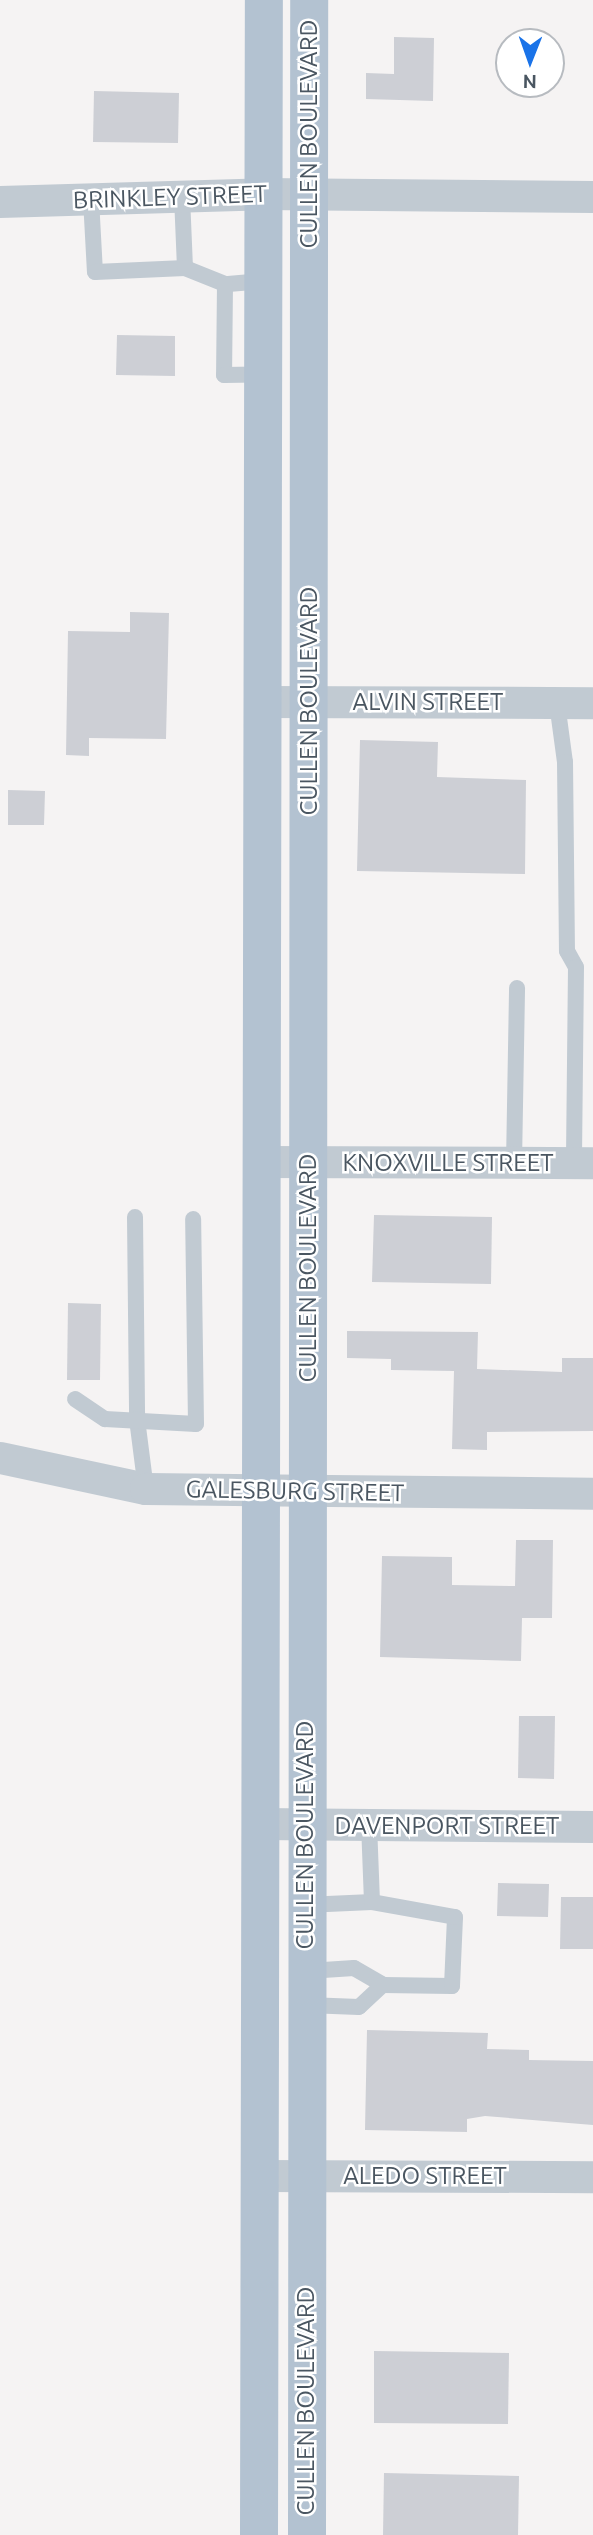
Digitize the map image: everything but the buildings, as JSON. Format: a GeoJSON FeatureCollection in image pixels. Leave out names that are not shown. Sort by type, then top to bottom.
{"type":"FeatureCollection","features":[{"type":"Feature","properties":{"kind":"main road","name":"CULLEN BOULEVARD"},"geometry":{"type":"LineString","coordinates":[[259,2535],[264,0]]}},
{"type":"Feature","properties":{"kind":"main road","name":"CULLEN BOULEVARD"},"geometry":{"type":"LineString","coordinates":[[307,2535],[304,2176],[310,702],[309,0]]}},
{"type":"Feature","properties":{"kind":"street","name":"BRINKLEY STREET"},"geometry":{"type":"LineString","coordinates":[[0,202],[263,194],[593,197]]}},
{"type":"Feature","properties":{"kind":"street","name":"ALVIN STREET"},"geometry":{"type":"LineString","coordinates":[[262,702],[593,703]]}},
{"type":"Feature","properties":{"kind":"street","name":"KNOXVILLE STREET"},"geometry":{"type":"LineString","coordinates":[[261,1162],[584,1163]]}},
{"type":"Feature","properties":{"kind":"street","name":"GALESBURG STREET"},"geometry":{"type":"LineString","coordinates":[[0,1458],[146,1489],[262,1493],[593,1494]]}},
{"type":"Feature","properties":{"kind":"street","name":"DAVENPORT STREET"},"geometry":{"type":"LineString","coordinates":[[260,1824],[593,1827]]}},
{"type":"Feature","properties":{"kind":"street","name":"ALEDO STREET"},"geometry":{"type":"LineString","coordinates":[[258,2176],[593,2177]]}},
{"type":"Feature","properties":{"kind":"lane"},"geometry":{"type":"LineString","coordinates":[[183,197],[185,268]]}},
{"type":"Feature","properties":{"kind":"lane"},"geometry":{"type":"LineString","coordinates":[[91,200],[94,272],[185,268],[225,284],[263,281]]}},
{"type":"Feature","properties":{"kind":"lane"},"geometry":{"type":"LineString","coordinates":[[225,284],[224,375],[263,374]]}},
{"type":"Feature","properties":{"kind":"lane"},"geometry":{"type":"LineString","coordinates":[[556,703],[565,762],[567,951],[576,967],[584,1163]]}},
{"type":"Feature","properties":{"kind":"lane"},"geometry":{"type":"LineString","coordinates":[[514,1163],[517,988]]}},
{"type":"Feature","properties":{"kind":"lane"},"geometry":{"type":"LineString","coordinates":[[135,1217],[137,1419],[146,1489]]}},
{"type":"Feature","properties":{"kind":"lane"},"geometry":{"type":"LineString","coordinates":[[75,1399],[105,1419],[196,1424],[193,1219]]}},
{"type":"Feature","properties":{"kind":"lane"},"geometry":{"type":"LineString","coordinates":[[369,1825],[372,1902]]}},
{"type":"Feature","properties":{"kind":"lane"},"geometry":{"type":"LineString","coordinates":[[305,1905],[372,1902],[455,1917],[452,1986],[383,1985],[354,1968],[305,1988]]}},
{"type":"Feature","properties":{"kind":"lane"},"geometry":{"type":"LineString","coordinates":[[305,1988],[359,2007],[383,1985]]}}]}
